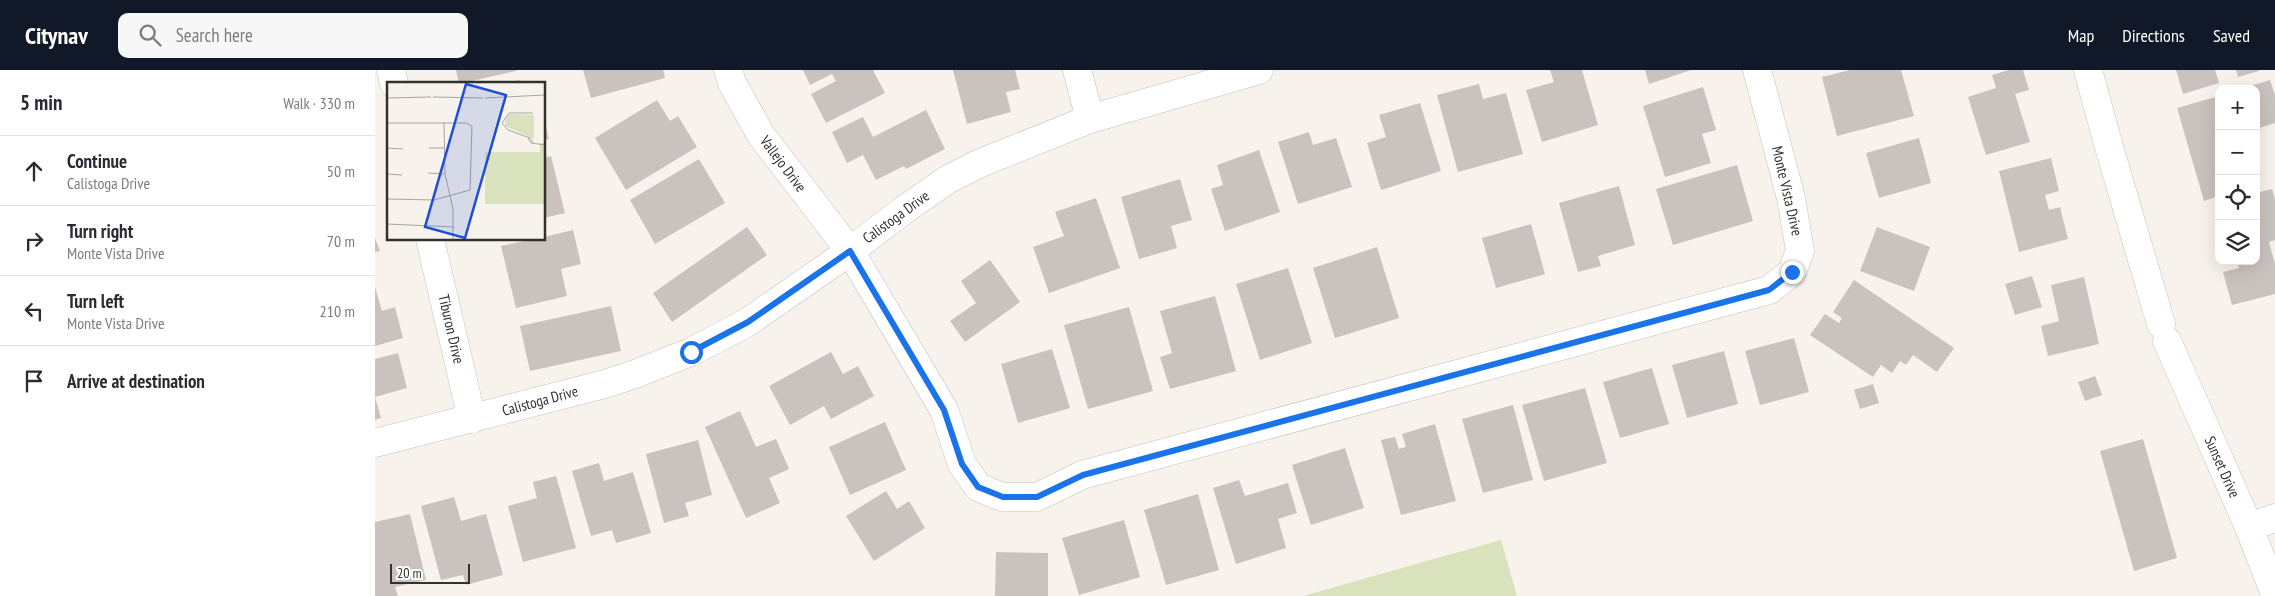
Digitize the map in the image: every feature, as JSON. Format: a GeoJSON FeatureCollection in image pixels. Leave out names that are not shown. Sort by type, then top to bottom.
{"type":"FeatureCollection","features":[{"type":"Feature","properties":{"kind":"street","name":"Vallejo Drive"},"geometry":{"type":"LineString","coordinates":[[728,70],[732,83],[761,135],[850,251]]}},
{"type":"Feature","properties":{"kind":"street"},"geometry":{"type":"LineString","coordinates":[[1077,70],[1090,119]]}},
{"type":"Feature","properties":{"kind":"street","name":"Calistoga Drive"},"geometry":{"type":"LineString","coordinates":[[375,443],[605,384],[691,352],[748,322],[947,180],[978,164],[1090,119],[1259,70]]}},
{"type":"Feature","properties":{"kind":"street","name":"Monte Vista Drive"},"geometry":{"type":"LineString","coordinates":[[850,251],[944,410],[962,464],[978,487],[1003,497],[1037,497],[1083,475],[1769,290],[1792,272],[1800,251],[1791,198],[1757,70]]}},
{"type":"Feature","properties":{"kind":"street","name":"Sunset Drive"},"geometry":{"type":"LineString","coordinates":[[2089,70],[2109,147],[2164,332],[2249,527],[2275,594]]}},
{"type":"Feature","properties":{"kind":"street","name":"Tiburon Drive"},"geometry":{"type":"LineString","coordinates":[[430,240],[472,419]]}},
{"type":"Feature","properties":{"kind":"street"},"geometry":{"type":"LineString","coordinates":[[2249,527],[2275,518]]}},
{"type":"Feature","properties":{"kind":"green space"},"geometry":{"type":"Polygon","coordinates":[[[1501,540],[1517,596],[1303,596],[1501,540]]]}},
{"type":"Feature","properties":{"kind":"building"},"geometry":{"type":"Polygon","coordinates":[[[456,70],[516,70],[468,82],[459,82],[456,70]]]}},
{"type":"Feature","properties":{"kind":"building"},"geometry":{"type":"Polygon","coordinates":[[[583,70],[663,70],[665,78],[591,98],[583,70]]]}},
{"type":"Feature","properties":{"kind":"building"},"geometry":{"type":"Polygon","coordinates":[[[803,70],[873,70],[885,93],[826,123],[811,94],[836,81],[832,74],[810,85],[803,70]]]}},
{"type":"Feature","properties":{"kind":"building"},"geometry":{"type":"Polygon","coordinates":[[[953,70],[1015,70],[1020,89],[1006,92],[1011,112],[967,124],[953,70]]]}},
{"type":"Feature","properties":{"kind":"building"},"geometry":{"type":"Polygon","coordinates":[[[1550,70],[1582,70],[1598,125],[1542,142],[1526,90],[1554,82],[1550,70]]]}},
{"type":"Feature","properties":{"kind":"building"},"geometry":{"type":"Polygon","coordinates":[[[1645,70],[1691,70],[1649,84],[1645,70]]]}},
{"type":"Feature","properties":{"kind":"building"},"geometry":{"type":"Polygon","coordinates":[[[1850,70],[1901,70],[1914,116],[1837,136],[1822,77],[1850,70]]]}},
{"type":"Feature","properties":{"kind":"building"},"geometry":{"type":"Polygon","coordinates":[[[2009,70],[2023,70],[2029,90],[2015,94],[2030,142],[1986,155],[1968,97],[1996,88],[1992,75],[2009,70]]]}},
{"type":"Feature","properties":{"kind":"building"},"geometry":{"type":"Polygon","coordinates":[[[2176,70],[2215,70],[2219,83],[2183,94],[2176,70]]]}},
{"type":"Feature","properties":{"kind":"building"},"geometry":{"type":"Polygon","coordinates":[[[2236,70],[2259,70],[2259,71],[2238,77],[2236,70]]]}},
{"type":"Feature","properties":{"kind":"building"},"geometry":{"type":"Polygon","coordinates":[[[2270,80],[2275,95],[2275,123],[2260,128],[2260,85],[2254,85],[2270,80]]]}},
{"type":"Feature","properties":{"kind":"building"},"geometry":{"type":"Polygon","coordinates":[[[1479,84],[1483,99],[1506,93],[1523,154],[1458,172],[1437,95],[1479,84]]]}},
{"type":"Feature","properties":{"kind":"building"},"geometry":{"type":"Polygon","coordinates":[[[1703,87],[1716,130],[1702,134],[1711,163],[1665,177],[1643,106],[1703,87]]]}},
{"type":"Feature","properties":{"kind":"building"},"geometry":{"type":"Polygon","coordinates":[[[2215,97],[2215,197],[2204,201],[2177,108],[2215,97]]]}},
{"type":"Feature","properties":{"kind":"building"},"geometry":{"type":"Polygon","coordinates":[[[657,100],[670,121],[678,116],[697,147],[626,190],[595,138],[657,100]]]}},
{"type":"Feature","properties":{"kind":"building"},"geometry":{"type":"Polygon","coordinates":[[[1420,103],[1441,171],[1381,190],[1367,143],[1386,137],[1379,115],[1420,103]]]}},
{"type":"Feature","properties":{"kind":"building"},"geometry":{"type":"Polygon","coordinates":[[[926,110],[945,149],[906,169],[904,166],[876,180],[863,155],[847,163],[832,132],[863,117],[873,137],[926,110]]]}},
{"type":"Feature","properties":{"kind":"building"},"geometry":{"type":"Polygon","coordinates":[[[545,123],[549,139],[545,140],[545,123]]]}},
{"type":"Feature","properties":{"kind":"building"},"geometry":{"type":"Polygon","coordinates":[[[1309,132],[1313,145],[1336,138],[1352,187],[1298,204],[1278,142],[1309,132]]]}},
{"type":"Feature","properties":{"kind":"building"},"geometry":{"type":"Polygon","coordinates":[[[1919,138],[1931,183],[1879,198],[1866,153],[1919,138]]]}},
{"type":"Feature","properties":{"kind":"building"},"geometry":{"type":"Polygon","coordinates":[[[1259,150],[1280,212],[1225,231],[1211,189],[1223,185],[1217,165],[1259,150]]]}},
{"type":"Feature","properties":{"kind":"building"},"geometry":{"type":"Polygon","coordinates":[[[551,156],[565,213],[545,218],[545,158],[551,156]]]}},
{"type":"Feature","properties":{"kind":"building"},"geometry":{"type":"Polygon","coordinates":[[[2051,158],[2059,191],[2045,195],[2049,210],[2060,207],[2068,239],[2019,252],[1999,171],[2051,158]]]}},
{"type":"Feature","properties":{"kind":"building"},"geometry":{"type":"Polygon","coordinates":[[[699,159],[725,203],[655,244],[630,200],[699,159]]]}},
{"type":"Feature","properties":{"kind":"building"},"geometry":{"type":"Polygon","coordinates":[[[1737,165],[1753,221],[1673,245],[1656,189],[1737,165]]]}},
{"type":"Feature","properties":{"kind":"building"},"geometry":{"type":"Polygon","coordinates":[[[1180,179],[1192,220],[1171,226],[1177,248],[1139,259],[1121,197],[1180,179]]]}},
{"type":"Feature","properties":{"kind":"building"},"geometry":{"type":"Polygon","coordinates":[[[1619,186],[1635,245],[1598,256],[1601,266],[1578,272],[1559,203],[1619,186]]]}},
{"type":"Feature","properties":{"kind":"building"},"geometry":{"type":"Polygon","coordinates":[[[2272,189],[2275,199],[2275,240],[2269,242],[2275,264],[2275,294],[2232,305],[2223,272],[2239,268],[2238,265],[2260,265],[2260,192],[2272,189]]]}},
{"type":"Feature","properties":{"kind":"building"},"geometry":{"type":"Polygon","coordinates":[[[1096,198],[1120,268],[1049,293],[1033,247],[1064,236],[1055,212],[1096,198]]]}},
{"type":"Feature","properties":{"kind":"building"},"geometry":{"type":"Polygon","coordinates":[[[1531,224],[1545,274],[1496,288],[1482,238],[1531,224]]]}},
{"type":"Feature","properties":{"kind":"building"},"geometry":{"type":"Polygon","coordinates":[[[747,227],[767,255],[672,322],[653,293],[747,227]]]}},
{"type":"Feature","properties":{"kind":"building"},"geometry":{"type":"Polygon","coordinates":[[[1877,227],[1930,247],[1914,291],[1860,271],[1877,227]]]}},
{"type":"Feature","properties":{"kind":"building"},"geometry":{"type":"Polygon","coordinates":[[[573,230],[581,264],[561,269],[567,296],[516,308],[501,246],[529,240],[545,240],[545,237],[573,230]]]}},
{"type":"Feature","properties":{"kind":"building"},"geometry":{"type":"Polygon","coordinates":[[[375,238],[380,251],[375,252],[375,238]]]}},
{"type":"Feature","properties":{"kind":"building"},"geometry":{"type":"Polygon","coordinates":[[[1377,247],[1399,318],[1335,338],[1313,268],[1377,247]]]}},
{"type":"Feature","properties":{"kind":"building"},"geometry":{"type":"Polygon","coordinates":[[[990,260],[1020,302],[965,342],[950,321],[976,303],[961,281],[990,260]]]}},
{"type":"Feature","properties":{"kind":"building"},"geometry":{"type":"Polygon","coordinates":[[[1288,268],[1312,343],[1260,360],[1236,284],[1288,268]]]}},
{"type":"Feature","properties":{"kind":"building"},"geometry":{"type":"Polygon","coordinates":[[[2032,276],[2042,307],[2015,315],[2005,284],[2032,276]]]}},
{"type":"Feature","properties":{"kind":"building"},"geometry":{"type":"Polygon","coordinates":[[[2084,277],[2099,344],[2048,356],[2041,326],[2059,321],[2051,285],[2084,277]]]}},
{"type":"Feature","properties":{"kind":"building"},"geometry":{"type":"Polygon","coordinates":[[[1854,280],[1954,348],[1937,372],[1913,355],[1906,365],[1900,361],[1892,373],[1881,365],[1873,377],[1810,335],[1825,314],[1839,323],[1842,318],[1833,312],[1854,280]]]}},
{"type":"Feature","properties":{"kind":"building"},"geometry":{"type":"Polygon","coordinates":[[[375,287],[382,311],[395,307],[403,338],[375,346],[375,287]]]}},
{"type":"Feature","properties":{"kind":"building"},"geometry":{"type":"Polygon","coordinates":[[[1215,296],[1236,371],[1170,389],[1160,357],[1172,353],[1160,311],[1215,296]]]}},
{"type":"Feature","properties":{"kind":"building"},"geometry":{"type":"Polygon","coordinates":[[[611,306],[621,351],[530,371],[520,326],[611,306]]]}},
{"type":"Feature","properties":{"kind":"building"},"geometry":{"type":"Polygon","coordinates":[[[1129,307],[1153,391],[1088,409],[1064,325],[1129,307]]]}},
{"type":"Feature","properties":{"kind":"building"},"geometry":{"type":"Polygon","coordinates":[[[1794,338],[1809,392],[1760,405],[1745,351],[1794,338]]]}},
{"type":"Feature","properties":{"kind":"building"},"geometry":{"type":"Polygon","coordinates":[[[1052,349],[1070,408],[1018,423],[1001,364],[1052,349]]]}},
{"type":"Feature","properties":{"kind":"building"},"geometry":{"type":"Polygon","coordinates":[[[1724,351],[1738,404],[1687,418],[1672,365],[1724,351]]]}},
{"type":"Feature","properties":{"kind":"building"},"geometry":{"type":"Polygon","coordinates":[[[831,352],[843,374],[858,366],[874,396],[831,419],[824,406],[790,425],[769,386],[831,352]]]}},
{"type":"Feature","properties":{"kind":"building"},"geometry":{"type":"Polygon","coordinates":[[[398,353],[407,388],[375,397],[375,359],[398,353]]]}},
{"type":"Feature","properties":{"kind":"building"},"geometry":{"type":"Polygon","coordinates":[[[1652,368],[1669,424],[1620,438],[1603,382],[1652,368]]]}},
{"type":"Feature","properties":{"kind":"building"},"geometry":{"type":"Polygon","coordinates":[[[2095,376],[2102,395],[2085,401],[2078,382],[2095,376]]]}},
{"type":"Feature","properties":{"kind":"building"},"geometry":{"type":"Polygon","coordinates":[[[1873,384],[1879,403],[1860,409],[1854,390],[1873,384]]]}},
{"type":"Feature","properties":{"kind":"building"},"geometry":{"type":"Polygon","coordinates":[[[1585,388],[1607,463],[1544,481],[1522,405],[1585,388]]]}},
{"type":"Feature","properties":{"kind":"building"},"geometry":{"type":"Polygon","coordinates":[[[375,397],[381,418],[375,420],[375,397]]]}},
{"type":"Feature","properties":{"kind":"building"},"geometry":{"type":"Polygon","coordinates":[[[1513,405],[1533,480],[1483,493],[1462,419],[1513,405]]]}},
{"type":"Feature","properties":{"kind":"building"},"geometry":{"type":"Polygon","coordinates":[[[740,411],[756,447],[776,439],[789,469],[769,478],[780,503],[746,518],[705,427],[740,411]]]}},
{"type":"Feature","properties":{"kind":"building"},"geometry":{"type":"Polygon","coordinates":[[[885,422],[906,470],[850,495],[829,447],[885,422]]]}},
{"type":"Feature","properties":{"kind":"building"},"geometry":{"type":"Polygon","coordinates":[[[1435,424],[1456,501],[1401,515],[1381,440],[1395,437],[1399,449],[1406,447],[1402,434],[1435,424]]]}},
{"type":"Feature","properties":{"kind":"building"},"geometry":{"type":"Polygon","coordinates":[[[2143,439],[2177,558],[2134,571],[2100,451],[2143,439]]]}},
{"type":"Feature","properties":{"kind":"building"},"geometry":{"type":"Polygon","coordinates":[[[698,440],[712,495],[685,503],[689,516],[664,523],[646,454],[698,440]]]}},
{"type":"Feature","properties":{"kind":"building"},"geometry":{"type":"Polygon","coordinates":[[[1345,448],[1364,508],[1311,525],[1292,465],[1345,448]]]}},
{"type":"Feature","properties":{"kind":"building"},"geometry":{"type":"Polygon","coordinates":[[[599,463],[604,481],[633,472],[651,533],[616,543],[612,530],[591,536],[572,471],[599,463]]]}},
{"type":"Feature","properties":{"kind":"building"},"geometry":{"type":"Polygon","coordinates":[[[556,476],[576,548],[523,562],[508,506],[537,498],[533,482],[556,476]]]}},
{"type":"Feature","properties":{"kind":"building"},"geometry":{"type":"Polygon","coordinates":[[[1239,480],[1245,496],[1288,483],[1297,513],[1278,519],[1286,548],[1236,564],[1213,488],[1239,480]]]}},
{"type":"Feature","properties":{"kind":"building"},"geometry":{"type":"Polygon","coordinates":[[[886,491],[897,509],[909,501],[925,528],[874,561],[846,516],[886,491]]]}},
{"type":"Feature","properties":{"kind":"building"},"geometry":{"type":"Polygon","coordinates":[[[1198,494],[1219,570],[1166,585],[1144,510],[1198,494]]]}},
{"type":"Feature","properties":{"kind":"building"},"geometry":{"type":"Polygon","coordinates":[[[454,497],[461,521],[486,514],[503,575],[466,585],[463,575],[441,580],[421,506],[454,497]]]}},
{"type":"Feature","properties":{"kind":"building"},"geometry":{"type":"Polygon","coordinates":[[[410,514],[426,580],[395,587],[398,596],[375,596],[375,522],[410,514]]]}},
{"type":"Feature","properties":{"kind":"building"},"geometry":{"type":"Polygon","coordinates":[[[1124,520],[1140,577],[1079,595],[1062,538],[1124,520]]]}},
{"type":"Feature","properties":{"kind":"building"},"geometry":{"type":"Polygon","coordinates":[[[996,552],[1048,553],[1048,596],[995,596],[996,552]]]}},
{"type":"Feature","properties":{"kind":"route"},"geometry":{"type":"LineString","coordinates":[[691,352],[748,322],[850,251],[944,410],[962,464],[978,487],[1003,497],[1037,497],[1083,475],[1769,290],[1792,272]]}}]}
